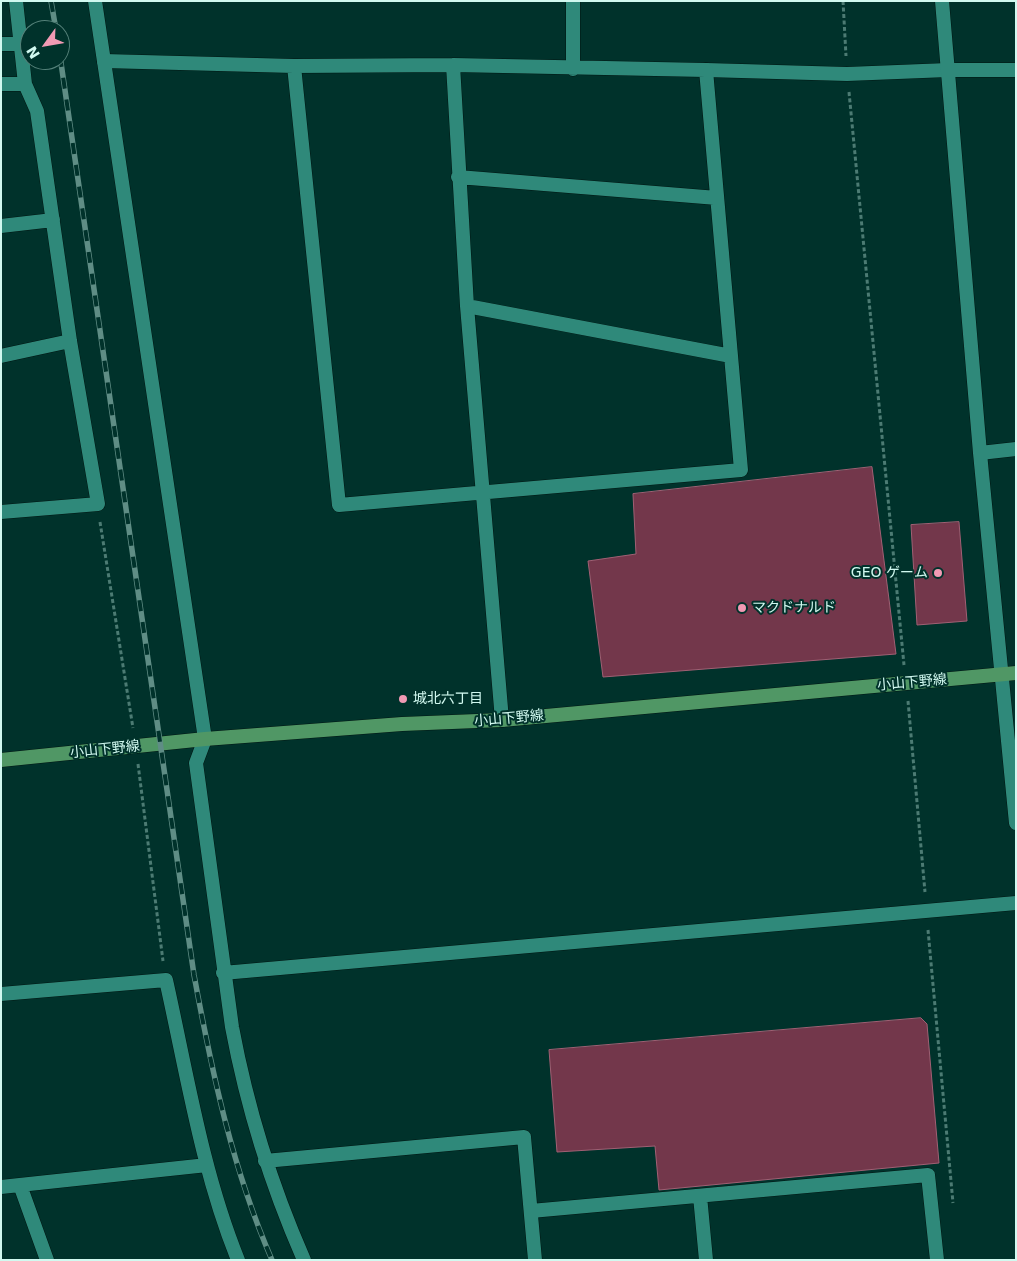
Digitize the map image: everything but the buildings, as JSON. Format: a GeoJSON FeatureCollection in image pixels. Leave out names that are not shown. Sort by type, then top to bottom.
{"type":"FeatureCollection","features":[{"type":"Feature","properties":{"kind":"main road","name":"小山下野線"},"geometry":{"type":"LineString","coordinates":[[1,760],[205,739],[402,724],[502,720],[1009,673]]}},
{"type":"Feature","properties":{"kind":"street"},"geometry":{"type":"LineString","coordinates":[[16,1],[20,30]]}},
{"type":"Feature","properties":{"kind":"street"},"geometry":{"type":"LineString","coordinates":[[95,1],[205,739],[196,763],[223,973],[240,1068],[266,1161],[304,1260]]}},
{"type":"Feature","properties":{"kind":"street"},"geometry":{"type":"LineString","coordinates":[[573,1],[573,68]]}},
{"type":"Feature","properties":{"kind":"street"},"geometry":{"type":"LineString","coordinates":[[942,1],[980,453],[1009,673],[1016,823]]}},
{"type":"Feature","properties":{"kind":"street"},"geometry":{"type":"LineString","coordinates":[[1,44],[20,44]]}},
{"type":"Feature","properties":{"kind":"street"},"geometry":{"type":"LineString","coordinates":[[104,60],[294,66],[452,65],[847,74],[948,70],[1016,70]]}},
{"type":"Feature","properties":{"kind":"street"},"geometry":{"type":"LineString","coordinates":[[452,65],[467,306],[502,720]]}},
{"type":"Feature","properties":{"kind":"street"},"geometry":{"type":"LineString","coordinates":[[294,66],[339,504],[741,470],[706,70]]}},
{"type":"Feature","properties":{"kind":"street"},"geometry":{"type":"LineString","coordinates":[[1,512],[98,504],[70,340],[37,110],[25,84],[24,70]]}},
{"type":"Feature","properties":{"kind":"street"},"geometry":{"type":"LineString","coordinates":[[1,84],[25,84]]}},
{"type":"Feature","properties":{"kind":"street"},"geometry":{"type":"LineString","coordinates":[[458,177],[717,198]]}},
{"type":"Feature","properties":{"kind":"street"},"geometry":{"type":"LineString","coordinates":[[1,226],[53,220]]}},
{"type":"Feature","properties":{"kind":"street"},"geometry":{"type":"LineString","coordinates":[[467,306],[731,356]]}},
{"type":"Feature","properties":{"kind":"street"},"geometry":{"type":"LineString","coordinates":[[1,356],[70,340]]}},
{"type":"Feature","properties":{"kind":"street"},"geometry":{"type":"LineString","coordinates":[[980,453],[1016,449]]}},
{"type":"Feature","properties":{"kind":"street"},"geometry":{"type":"LineString","coordinates":[[223,973],[1016,903]]}},
{"type":"Feature","properties":{"kind":"street"},"geometry":{"type":"LineString","coordinates":[[1,994],[166,980],[207,1164],[228,1236],[238,1260]]}},
{"type":"Feature","properties":{"kind":"street"},"geometry":{"type":"LineString","coordinates":[[266,1161],[524,1137],[535,1260]]}},
{"type":"Feature","properties":{"kind":"street"},"geometry":{"type":"LineString","coordinates":[[1,1187],[207,1164]]}},
{"type":"Feature","properties":{"kind":"street"},"geometry":{"type":"LineString","coordinates":[[531,1211],[928,1174],[937,1260]]}},
{"type":"Feature","properties":{"kind":"street"},"geometry":{"type":"LineString","coordinates":[[20,1185],[47,1260]]}},
{"type":"Feature","properties":{"kind":"street"},"geometry":{"type":"LineString","coordinates":[[700,1196],[706,1260]]}},
{"type":"Feature","properties":{"kind":"path"},"geometry":{"type":"LineString","coordinates":[[843,1],[847,74],[926,902]]}},
{"type":"Feature","properties":{"kind":"path"},"geometry":{"type":"LineString","coordinates":[[927,922],[953,1210]]}},
{"type":"Feature","properties":{"kind":"railway"},"geometry":{"type":"LineString","coordinates":[[51,1],[54,20]]}},
{"type":"Feature","properties":{"kind":"railway"},"geometry":{"type":"LineString","coordinates":[[62,70],[194,975],[208,1048],[234,1155],[245,1190],[272,1260]]}},
{"type":"Feature","properties":{"kind":"place","name":"GEO ゲーム"},"geometry":{"type":"Point","coordinates":[938,573]}},
{"type":"Feature","properties":{"kind":"place","name":"マクドナルド"},"geometry":{"type":"Point","coordinates":[742,608]}},
{"type":"Feature","properties":{"kind":"place","name":"城北六丁目"},"geometry":{"type":"Point","coordinates":[403,699]}}]}
